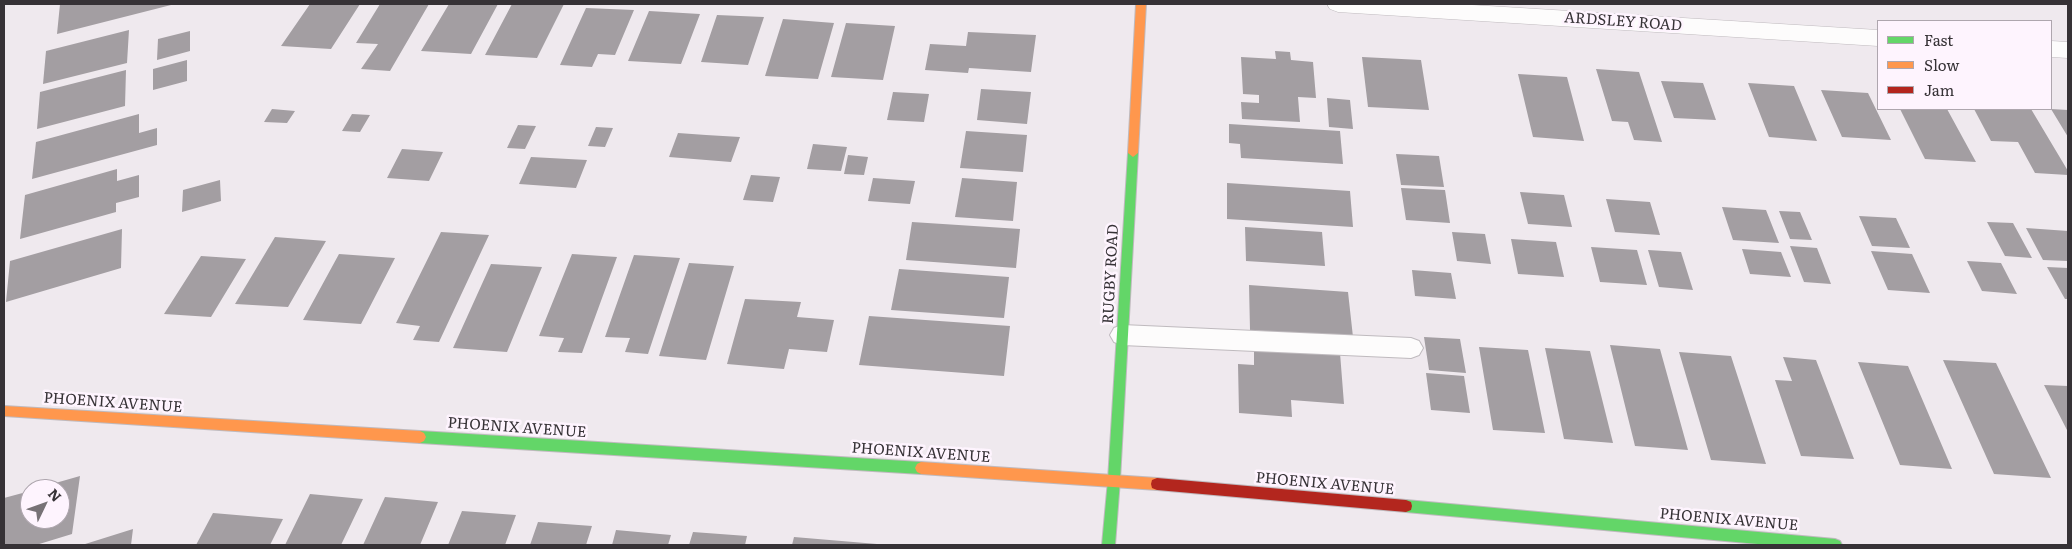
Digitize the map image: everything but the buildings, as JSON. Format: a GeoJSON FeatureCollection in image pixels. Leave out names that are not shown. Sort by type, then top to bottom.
{"type":"FeatureCollection","features":[{"type":"Feature","properties":{"kind":"street","name":"RUGBY ROAD"},"geometry":{"type":"LineString","coordinates":[[1108,545],[1114,480],[1141,4]]}},
{"type":"Feature","properties":{"kind":"street","name":"ARDSLEY ROAD"},"geometry":{"type":"LineString","coordinates":[[1338,4],[1877,38]]}},
{"type":"Feature","properties":{"kind":"street"},"geometry":{"type":"LineString","coordinates":[[2052,49],[2068,50]]}},
{"type":"Feature","properties":{"kind":"street","name":"PHOENIX AVENUE"},"geometry":{"type":"LineString","coordinates":[[4,412],[1114,480],[1835,545]]}},
{"type":"Feature","properties":{"kind":"lane"},"geometry":{"type":"LineString","coordinates":[[1122,335],[1411,348]]}},
{"type":"Feature","properties":{"kind":"traffic: fast"},"geometry":{"type":"LineString","coordinates":[[1108,545],[1114,480],[1133,153]]}},
{"type":"Feature","properties":{"kind":"traffic: fast"},"geometry":{"type":"LineString","coordinates":[[420,437],[921,468]]}},
{"type":"Feature","properties":{"kind":"traffic: fast"},"geometry":{"type":"LineString","coordinates":[[1406,506],[1835,545]]}},
{"type":"Feature","properties":{"kind":"traffic: slow"},"geometry":{"type":"LineString","coordinates":[[1133,153],[1141,4]]}},
{"type":"Feature","properties":{"kind":"traffic: slow"},"geometry":{"type":"LineString","coordinates":[[4,411],[420,437]]}},
{"type":"Feature","properties":{"kind":"traffic: slow"},"geometry":{"type":"LineString","coordinates":[[921,468],[1157,484]]}},
{"type":"Feature","properties":{"kind":"traffic: jam"},"geometry":{"type":"LineString","coordinates":[[1157,484],[1406,506]]}}]}
